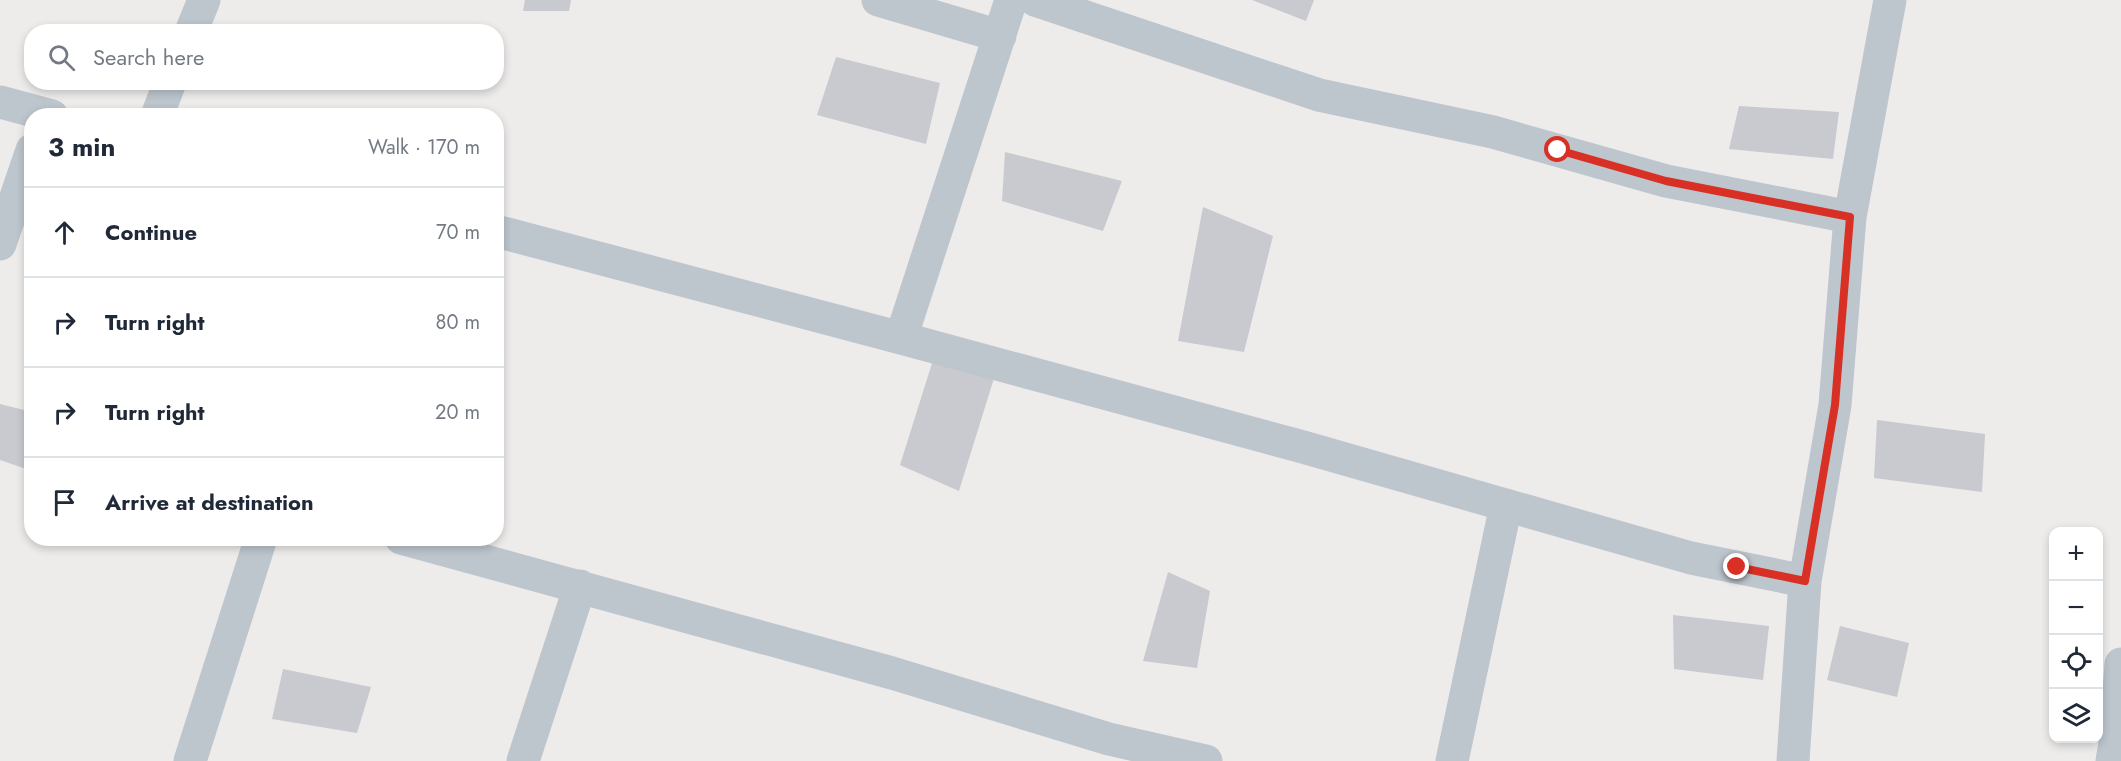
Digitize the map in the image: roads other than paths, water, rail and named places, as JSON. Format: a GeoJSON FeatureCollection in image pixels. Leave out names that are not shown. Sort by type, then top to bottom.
{"type":"FeatureCollection","features":[{"type":"Feature","properties":{"kind":"street"},"geometry":{"type":"LineString","coordinates":[[194,24],[204,0]]}},
{"type":"Feature","properties":{"kind":"street"},"geometry":{"type":"LineString","coordinates":[[878,0],[1000,36]]}},
{"type":"Feature","properties":{"kind":"street"},"geometry":{"type":"LineString","coordinates":[[901,338],[1011,0]]}},
{"type":"Feature","properties":{"kind":"street"},"geometry":{"type":"LineString","coordinates":[[1035,0],[1319,95],[1493,132],[1666,181],[1850,217]]}},
{"type":"Feature","properties":{"kind":"street"},"geometry":{"type":"LineString","coordinates":[[1793,761],[1805,581],[1835,405],[1850,217],[1890,0]]}},
{"type":"Feature","properties":{"kind":"street"},"geometry":{"type":"LineString","coordinates":[[160,108],[167,90]]}},
{"type":"Feature","properties":{"kind":"street"},"geometry":{"type":"LineString","coordinates":[[0,102],[24,109]]}},
{"type":"Feature","properties":{"kind":"street"},"geometry":{"type":"LineString","coordinates":[[0,244],[24,174]]}},
{"type":"Feature","properties":{"kind":"street"},"geometry":{"type":"LineString","coordinates":[[504,233],[1303,447],[1691,558],[1805,581]]}},
{"type":"Feature","properties":{"kind":"street"},"geometry":{"type":"LineString","coordinates":[[1452,761],[1506,505]]}},
{"type":"Feature","properties":{"kind":"street"},"geometry":{"type":"LineString","coordinates":[[190,761],[258,546]]}},
{"type":"Feature","properties":{"kind":"street"},"geometry":{"type":"LineString","coordinates":[[431,546],[892,673],[1109,739],[1206,761]]}},
{"type":"Feature","properties":{"kind":"street"},"geometry":{"type":"LineString","coordinates":[[524,761],[580,586]]}},
{"type":"Feature","properties":{"kind":"street"},"geometry":{"type":"LineString","coordinates":[[2112,761],[2121,664]]}}]}
